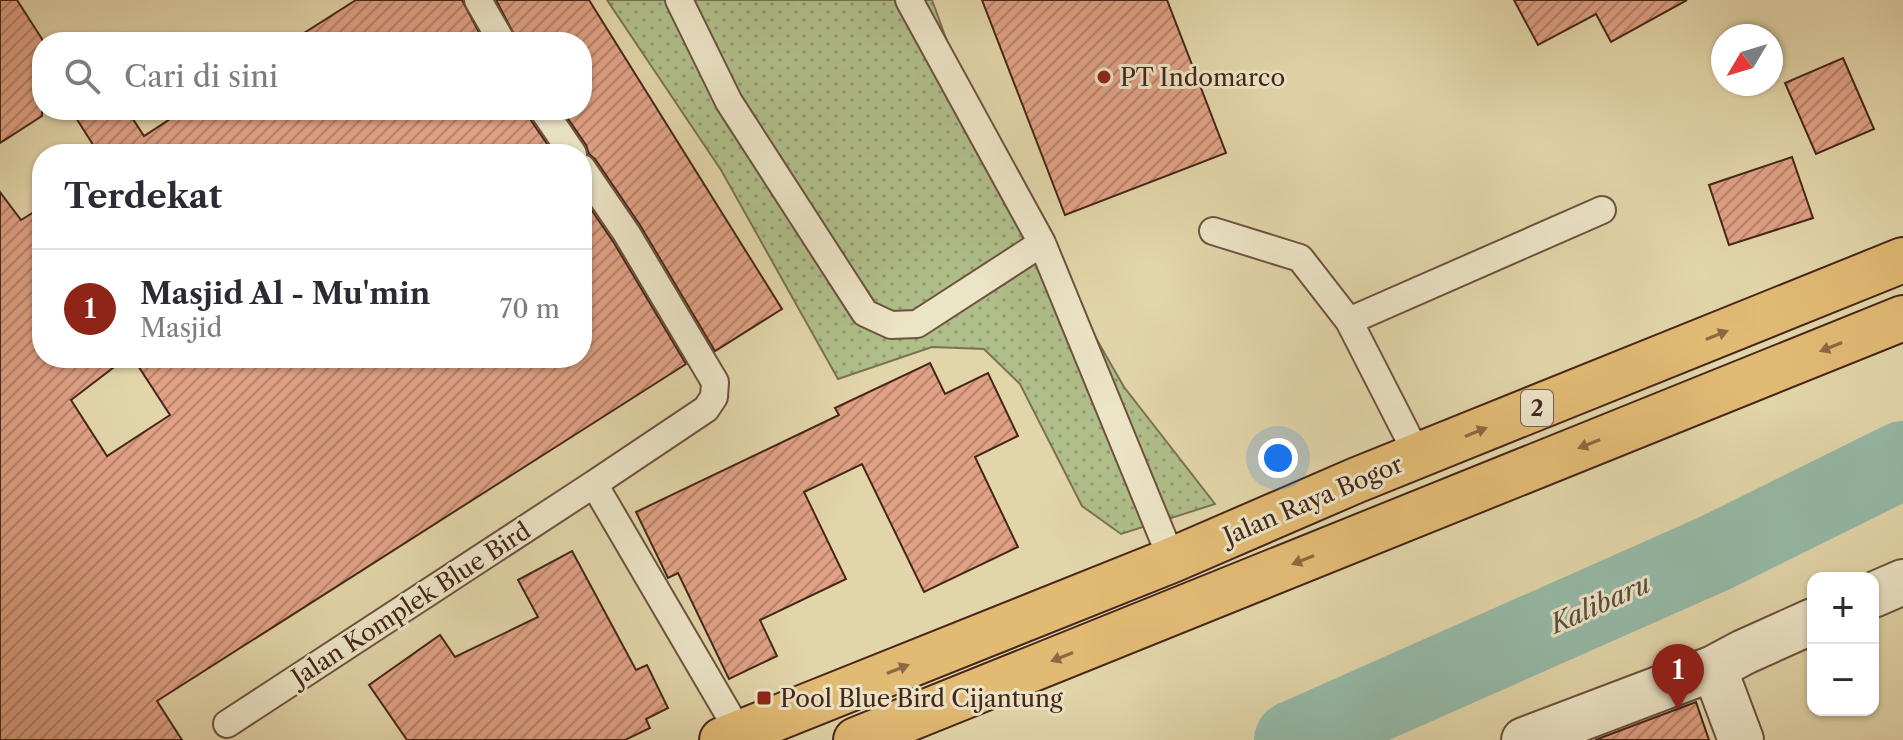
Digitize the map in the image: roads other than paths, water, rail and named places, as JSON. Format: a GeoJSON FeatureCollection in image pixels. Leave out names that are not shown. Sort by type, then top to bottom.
{"type":"FeatureCollection","features":[{"type":"Feature","properties":{"kind":"highway","name":"Jalan Raya Bogor"},"geometry":{"type":"LineString","coordinates":[[731,736],[1172,560],[1418,456],[1903,260]]}},
{"type":"Feature","properties":{"kind":"highway","name":"Jalan Raya Bogor"},"geometry":{"type":"LineString","coordinates":[[856,740],[1903,318]]}},
{"type":"Feature","properties":{"kind":"street"},"geometry":{"type":"LineString","coordinates":[[1879,592],[1903,582]]}},
{"type":"Feature","properties":{"kind":"street"},"geometry":{"type":"LineString","coordinates":[[1546,736],[1714,668],[1807,624]]}},
{"type":"Feature","properties":{"kind":"street"},"geometry":{"type":"LineString","coordinates":[[1714,668],[1741,740]]}},
{"type":"Feature","properties":{"kind":"lane"},"geometry":{"type":"LineString","coordinates":[[478,0],[496,32]]}},
{"type":"Feature","properties":{"kind":"lane"},"geometry":{"type":"LineString","coordinates":[[679,0],[729,102],[865,313],[891,325],[917,324],[1042,243]]}},
{"type":"Feature","properties":{"kind":"lane"},"geometry":{"type":"LineString","coordinates":[[909,0],[1042,243],[1172,560]]}},
{"type":"Feature","properties":{"kind":"lane"},"geometry":{"type":"LineString","coordinates":[[550,120],[566,144]]}},
{"type":"Feature","properties":{"kind":"lane","name":"Jalan Komplek Blue Bird"},"geometry":{"type":"LineString","coordinates":[[227,724],[706,409],[714,397],[715,382],[627,234],[592,183]]}},
{"type":"Feature","properties":{"kind":"lane"},"geometry":{"type":"LineString","coordinates":[[1349,321],[1602,210]]}},
{"type":"Feature","properties":{"kind":"lane"},"geometry":{"type":"LineString","coordinates":[[1213,231],[1300,258],[1349,321],[1418,456]]}},
{"type":"Feature","properties":{"kind":"lane"},"geometry":{"type":"LineString","coordinates":[[594,484],[731,736]]}},
{"type":"Feature","properties":{"kind":"waterway","name":"Kalibaru"},"geometry":{"type":"LineString","coordinates":[[1293,740],[1715,553],[1903,460]]}},
{"type":"Feature","properties":{"kind":"place","name":"PT Indomarco"},"geometry":{"type":"Point","coordinates":[1104,77]}},
{"type":"Feature","properties":{"kind":"place","name":"Pool Blue Bird Cijantung"},"geometry":{"type":"Point","coordinates":[764,698]}},
{"type":"Feature","properties":{"kind":"place","name":"Masjid Al - Mu'min"},"geometry":{"type":"Point","coordinates":[1678,710]}}]}
